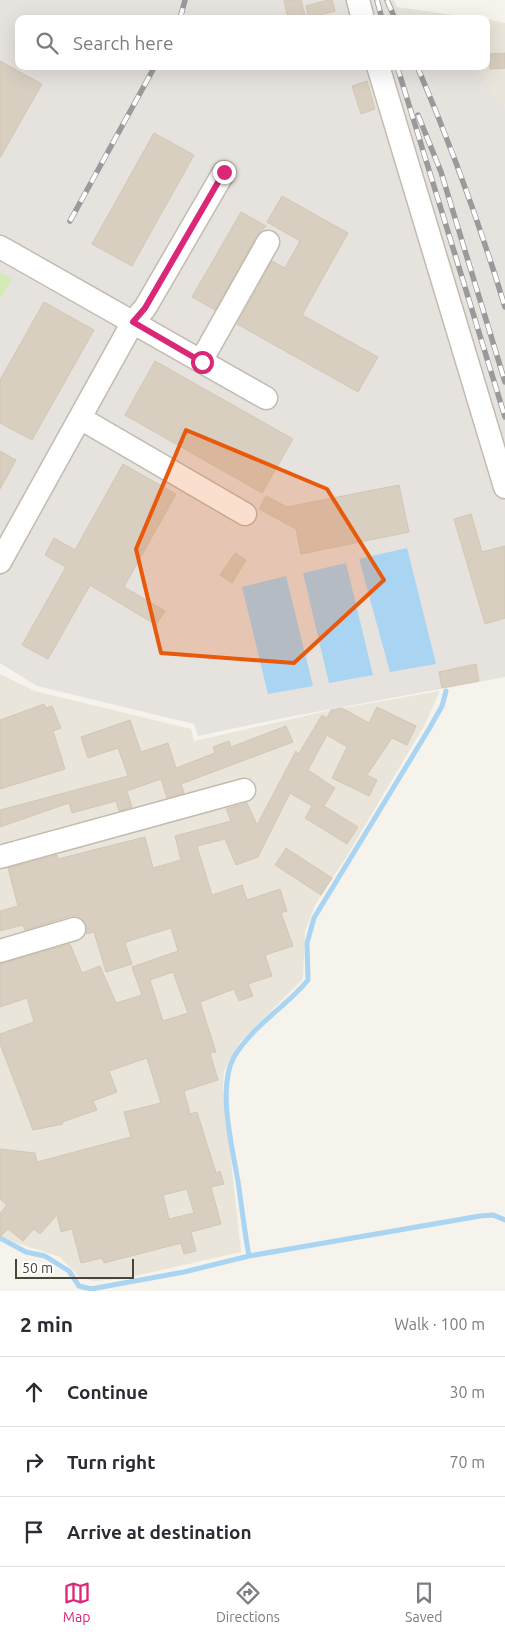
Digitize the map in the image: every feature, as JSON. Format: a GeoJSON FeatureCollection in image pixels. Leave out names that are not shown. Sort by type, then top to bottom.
{"type":"FeatureCollection","features":[{"type":"Feature","properties":{"kind":"street"},"geometry":{"type":"LineString","coordinates":[[358,0],[362,15]]}},
{"type":"Feature","properties":{"kind":"street"},"geometry":{"type":"LineString","coordinates":[[379,70],[505,487]]}},
{"type":"Feature","properties":{"kind":"street"},"geometry":{"type":"LineString","coordinates":[[0,562],[133,322],[145,308],[224,172]]}},
{"type":"Feature","properties":{"kind":"street"},"geometry":{"type":"LineString","coordinates":[[202,362],[268,242]]}},
{"type":"Feature","properties":{"kind":"street"},"geometry":{"type":"LineString","coordinates":[[0,247],[266,398]]}},
{"type":"Feature","properties":{"kind":"street"},"geometry":{"type":"LineString","coordinates":[[80,418],[245,514]]}},
{"type":"Feature","properties":{"kind":"street"},"geometry":{"type":"LineString","coordinates":[[0,856],[244,790]]}},
{"type":"Feature","properties":{"kind":"street"},"geometry":{"type":"LineString","coordinates":[[0,951],[74,929]]}},
{"type":"Feature","properties":{"kind":"highlighted area"},"geometry":{"type":"Polygon","coordinates":[[[186,430],[327,489],[384,580],[294,663],[161,653],[136,549],[186,430]]]}},
{"type":"Feature","properties":{"kind":"shaded area"},"geometry":{"type":"Polygon","coordinates":[[[0,0],[394,0],[397,7],[454,15],[15,15],[15,70],[480,70],[491,92],[505,108],[505,677],[283,718],[198,736],[194,724],[37,686],[0,663],[0,0]]]}},
{"type":"Feature","properties":{"kind":"shaded area"},"geometry":{"type":"Polygon","coordinates":[[[490,20],[505,23],[505,108],[491,92],[480,70],[490,70],[490,20]]]}},
{"type":"Feature","properties":{"kind":"shaded area"},"geometry":{"type":"Polygon","coordinates":[[[0,674],[35,691],[191,729],[194,741],[331,710],[440,691],[424,726],[345,859],[315,905],[305,931],[303,979],[240,1042],[224,1071],[223,1084],[241,1252],[122,1279],[94,1281],[80,1278],[60,1257],[14,1242],[0,1235],[0,674]]]}},
{"type":"Feature","properties":{"kind":"green space"},"geometry":{"type":"Polygon","coordinates":[[[0,272],[12,279],[0,299],[0,272]]]}},
{"type":"Feature","properties":{"kind":"water"},"geometry":{"type":"Polygon","coordinates":[[[407,548],[436,664],[390,672],[359,559],[407,548]]]}},
{"type":"Feature","properties":{"kind":"water"},"geometry":{"type":"Polygon","coordinates":[[[346,563],[373,675],[329,683],[303,573],[346,563]]]}},
{"type":"Feature","properties":{"kind":"water"},"geometry":{"type":"Polygon","coordinates":[[[286,576],[313,686],[268,694],[242,587],[286,576]]]}},
{"type":"Feature","properties":{"kind":"building"},"geometry":{"type":"Polygon","coordinates":[[[284,0],[301,0],[305,15],[287,15],[284,0]]]}},
{"type":"Feature","properties":{"kind":"building"},"geometry":{"type":"Polygon","coordinates":[[[332,0],[335,11],[320,15],[308,15],[306,6],[332,0]]]}},
{"type":"Feature","properties":{"kind":"building"},"geometry":{"type":"Polygon","coordinates":[[[505,53],[505,68],[490,69],[490,54],[505,53]]]}},
{"type":"Feature","properties":{"kind":"building"},"geometry":{"type":"Polygon","coordinates":[[[0,61],[42,84],[0,158],[0,61]]]}},
{"type":"Feature","properties":{"kind":"building"},"geometry":{"type":"Polygon","coordinates":[[[367,81],[375,109],[361,114],[352,86],[367,81]]]}},
{"type":"Feature","properties":{"kind":"building"},"geometry":{"type":"Polygon","coordinates":[[[154,133],[194,155],[132,266],[92,244],[154,133]]]}},
{"type":"Feature","properties":{"kind":"building"},"geometry":{"type":"Polygon","coordinates":[[[282,196],[348,233],[302,315],[378,357],[358,392],[237,324],[272,261],[285,268],[300,241],[267,222],[282,196]]]}},
{"type":"Feature","properties":{"kind":"building"},"geometry":{"type":"Polygon","coordinates":[[[241,212],[266,226],[257,236],[215,310],[192,297],[241,212]]]}},
{"type":"Feature","properties":{"kind":"building"},"geometry":{"type":"Polygon","coordinates":[[[44,302],[94,330],[32,440],[0,423],[0,380],[44,302]]]}},
{"type":"Feature","properties":{"kind":"building"},"geometry":{"type":"Polygon","coordinates":[[[155,361],[293,439],[262,493],[125,415],[155,361]]]}},
{"type":"Feature","properties":{"kind":"building"},"geometry":{"type":"Polygon","coordinates":[[[0,451],[16,460],[0,489],[0,451]]]}},
{"type":"Feature","properties":{"kind":"building"},"geometry":{"type":"Polygon","coordinates":[[[123,464],[176,494],[124,587],[165,611],[156,625],[90,585],[48,659],[22,645],[66,567],[45,555],[54,538],[75,550],[123,464]]]}},
{"type":"Feature","properties":{"kind":"building"},"geometry":{"type":"Polygon","coordinates":[[[399,485],[409,532],[301,554],[296,529],[259,509],[266,496],[287,507],[399,485]]]}},
{"type":"Feature","properties":{"kind":"building"},"geometry":{"type":"Polygon","coordinates":[[[471,514],[482,552],[505,546],[505,618],[485,624],[454,519],[471,514]]]}},
{"type":"Feature","properties":{"kind":"building"},"geometry":{"type":"Polygon","coordinates":[[[235,553],[246,560],[232,583],[220,575],[235,553]]]}},
{"type":"Feature","properties":{"kind":"building"},"geometry":{"type":"Polygon","coordinates":[[[476,664],[479,681],[442,688],[439,672],[476,664]]]}},
{"type":"Feature","properties":{"kind":"building"},"geometry":{"type":"Polygon","coordinates":[[[44,704],[46,708],[52,706],[61,728],[53,731],[65,769],[0,789],[0,720],[44,704]]]}},
{"type":"Feature","properties":{"kind":"building"},"geometry":{"type":"Polygon","coordinates":[[[377,707],[416,726],[407,745],[392,738],[367,775],[377,780],[369,796],[332,778],[347,747],[327,735],[308,770],[335,788],[324,806],[358,827],[347,844],[305,818],[312,806],[290,793],[258,857],[236,865],[225,839],[197,846],[212,895],[242,885],[247,900],[280,889],[287,911],[281,913],[293,946],[265,955],[272,976],[248,984],[253,996],[239,1001],[234,989],[200,1002],[216,1052],[210,1053],[218,1080],[184,1091],[190,1114],[197,1112],[216,1173],[220,1171],[224,1184],[211,1187],[221,1224],[191,1232],[196,1251],[184,1254],[181,1243],[104,1263],[102,1258],[81,1263],[72,1229],[61,1232],[57,1215],[40,1234],[34,1229],[23,1241],[8,1229],[0,1237],[0,1213],[7,1205],[0,1199],[0,1149],[35,1153],[37,1162],[131,1137],[124,1112],[161,1103],[147,1058],[109,1071],[117,1092],[93,1101],[97,1110],[62,1122],[63,1124],[33,1130],[0,1044],[0,1034],[34,1022],[27,998],[0,1007],[0,964],[70,944],[82,973],[100,966],[116,1003],[142,995],[132,967],[178,951],[171,928],[125,943],[132,964],[106,972],[94,932],[86,934],[86,925],[78,916],[70,916],[25,930],[23,925],[0,931],[0,911],[18,906],[8,868],[57,855],[58,859],[145,837],[153,868],[181,860],[175,836],[231,821],[226,809],[247,803],[257,825],[296,751],[298,755],[322,715],[327,718],[331,710],[342,708],[369,723],[377,707]],[[173,972],[150,980],[163,1021],[188,1013],[173,972]],[[187,1189],[163,1195],[169,1219],[194,1213],[187,1189]]]}},
{"type":"Feature","properties":{"kind":"building"},"geometry":{"type":"Polygon","coordinates":[[[130,720],[141,752],[168,743],[176,768],[215,753],[213,747],[229,741],[231,747],[286,726],[293,742],[181,784],[184,793],[167,798],[161,779],[127,791],[132,807],[119,811],[116,801],[72,813],[69,803],[0,827],[0,810],[128,776],[118,748],[88,758],[81,737],[130,720]]]}},
{"type":"Feature","properties":{"kind":"building"},"geometry":{"type":"Polygon","coordinates":[[[286,848],[332,878],[321,895],[275,865],[286,848]]]}},
{"type":"Feature","properties":{"kind":"waterway"},"geometry":{"type":"LineString","coordinates":[[249,1256],[230,1140],[226,1103],[226,1086],[229,1070],[241,1046],[308,980],[307,943],[314,918],[429,729],[442,706],[446,691]]}},
{"type":"Feature","properties":{"kind":"waterway"},"geometry":{"type":"LineString","coordinates":[[0,1238],[26,1252],[45,1256],[69,1271],[79,1286],[91,1289],[184,1272],[249,1256],[480,1216],[493,1215],[505,1220]]}},
{"type":"Feature","properties":{"kind":"railway"},"geometry":{"type":"LineString","coordinates":[[181,15],[185,0]]}},
{"type":"Feature","properties":{"kind":"railway"},"geometry":{"type":"LineString","coordinates":[[377,0],[381,15]]}},
{"type":"Feature","properties":{"kind":"railway"},"geometry":{"type":"LineString","coordinates":[[387,0],[393,15]]}},
{"type":"Feature","properties":{"kind":"railway"},"geometry":{"type":"LineString","coordinates":[[70,221],[153,70]]}},
{"type":"Feature","properties":{"kind":"railway"},"geometry":{"type":"LineString","coordinates":[[398,70],[505,417]]}},
{"type":"Feature","properties":{"kind":"railway"},"geometry":{"type":"LineString","coordinates":[[419,70],[442,125],[464,185],[505,307]]}},
{"type":"Feature","properties":{"kind":"railway"},"geometry":{"type":"LineString","coordinates":[[418,115],[441,172],[505,382]]}},
{"type":"Feature","properties":{"kind":"route"},"geometry":{"type":"LineString","coordinates":[[202,362],[133,322],[145,308],[224,172]]}}]}
